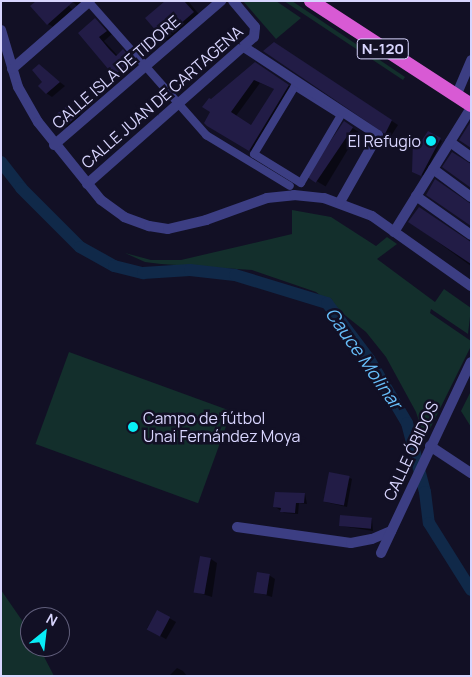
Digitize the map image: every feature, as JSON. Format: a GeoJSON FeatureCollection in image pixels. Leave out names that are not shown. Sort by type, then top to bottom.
{"type":"FeatureCollection","features":[{"type":"Feature","properties":{"kind":"highway","name":"N-120"},"geometry":{"type":"LineString","coordinates":[[311,1],[471,106]]}},
{"type":"Feature","properties":{"kind":"street","name":"CALLE ISLA DE TIDORE"},"geometry":{"type":"LineString","coordinates":[[54,146],[221,1]]}},
{"type":"Feature","properties":{"kind":"street","name":"CALLE JUAN DE CARTAGENA"},"geometry":{"type":"LineString","coordinates":[[87,184],[244,46],[257,32],[233,1]]}},
{"type":"Feature","properties":{"kind":"street"},"geometry":{"type":"LineString","coordinates":[[12,69],[89,2],[206,135],[290,186]]}},
{"type":"Feature","properties":{"kind":"street"},"geometry":{"type":"LineString","coordinates":[[1,30],[12,69],[26,104],[54,146],[87,184],[114,211],[136,222],[159,228],[190,225],[278,196],[306,196],[340,202],[372,216],[471,286]]}},
{"type":"Feature","properties":{"kind":"street"},"geometry":{"type":"LineString","coordinates":[[244,46],[378,135],[340,202]]}},
{"type":"Feature","properties":{"kind":"street"},"geometry":{"type":"LineString","coordinates":[[456,96],[471,60]]}},
{"type":"Feature","properties":{"kind":"street"},"geometry":{"type":"LineString","coordinates":[[295,86],[341,115],[301,183],[254,154],[295,86]]}},
{"type":"Feature","properties":{"kind":"street"},"geometry":{"type":"LineString","coordinates":[[394,232],[471,106]]}},
{"type":"Feature","properties":{"kind":"street"},"geometry":{"type":"LineString","coordinates":[[450,142],[471,157]]}},
{"type":"Feature","properties":{"kind":"street"},"geometry":{"type":"LineString","coordinates":[[433,169],[471,196]]}},
{"type":"Feature","properties":{"kind":"street"},"geometry":{"type":"LineString","coordinates":[[416,196],[471,235]]}},
{"type":"Feature","properties":{"kind":"street","name":"CALLE ÓBIDOS"},"geometry":{"type":"LineString","coordinates":[[381,553],[423,460],[471,362]]}},
{"type":"Feature","properties":{"kind":"street"},"geometry":{"type":"LineString","coordinates":[[430,446],[471,472]]}},
{"type":"Feature","properties":{"kind":"street"},"geometry":{"type":"LineString","coordinates":[[237,527],[351,543],[372,540],[391,531]]}},
{"type":"Feature","properties":{"kind":"green space"},"geometry":{"type":"Polygon","coordinates":[[[243,1],[276,1],[301,18],[276,39],[243,1]]]}},
{"type":"Feature","properties":{"kind":"green space"},"geometry":{"type":"Polygon","coordinates":[[[284,1],[292,1],[405,77],[403,80],[284,1]]]}},
{"type":"Feature","properties":{"kind":"green space"},"geometry":{"type":"Polygon","coordinates":[[[292,210],[331,217],[376,246],[387,237],[397,244],[377,259],[435,302],[444,289],[471,308],[468,334],[431,309],[430,313],[471,341],[471,346],[425,439],[416,412],[386,357],[366,332],[316,292],[252,270],[145,262],[125,253],[151,260],[181,260],[292,234],[292,210]]]}},
{"type":"Feature","properties":{"kind":"green space","name":"Campo de fútbol Unai Fernández Moya"},"geometry":{"type":"Polygon","coordinates":[[[69,352],[232,411],[198,503],[35,444],[69,352]]]}},
{"type":"Feature","properties":{"kind":"green space"},"geometry":{"type":"Polygon","coordinates":[[[471,391],[471,427],[461,411],[471,391]]]}},
{"type":"Feature","properties":{"kind":"green space"},"geometry":{"type":"Polygon","coordinates":[[[1,590],[20,618],[20,657],[44,657],[54,676],[1,676],[1,590]]]}},
{"type":"Feature","properties":{"kind":"building"},"geometry":{"type":"Polygon","coordinates":[[[36,1],[74,1],[47,25],[30,6],[36,1]]]}},
{"type":"Feature","properties":{"kind":"building"},"geometry":{"type":"Polygon","coordinates":[[[165,1],[184,1],[194,12],[163,39],[145,18],[165,1]]]}},
{"type":"Feature","properties":{"kind":"building"},"geometry":{"type":"Polygon","coordinates":[[[95,18],[107,31],[99,37],[109,49],[116,56],[123,49],[132,60],[114,76],[78,33],[95,18]]]}},
{"type":"Feature","properties":{"kind":"building"},"geometry":{"type":"Polygon","coordinates":[[[274,42],[392,120],[385,134],[263,51],[274,42]]]}},
{"type":"Feature","properties":{"kind":"building"},"geometry":{"type":"Polygon","coordinates":[[[255,62],[289,85],[249,151],[204,123],[210,112],[202,107],[209,98],[211,99],[255,62]],[[254,80],[231,112],[251,125],[274,89],[254,80]]]}},
{"type":"Feature","properties":{"kind":"building"},"geometry":{"type":"Polygon","coordinates":[[[39,64],[60,82],[46,94],[38,86],[42,82],[32,70],[39,64]]]}},
{"type":"Feature","properties":{"kind":"building"},"geometry":{"type":"Polygon","coordinates":[[[69,103],[79,114],[66,126],[56,115],[69,103]]]}},
{"type":"Feature","properties":{"kind":"building"},"geometry":{"type":"Polygon","coordinates":[[[344,121],[353,127],[316,183],[307,177],[344,121]]]}},
{"type":"Feature","properties":{"kind":"building"},"geometry":{"type":"Polygon","coordinates":[[[471,121],[471,148],[459,140],[471,121]]]}},
{"type":"Feature","properties":{"kind":"building"},"geometry":{"type":"Polygon","coordinates":[[[428,131],[441,138],[421,176],[412,172],[413,140],[422,140],[428,131]]]}},
{"type":"Feature","properties":{"kind":"building"},"geometry":{"type":"Polygon","coordinates":[[[452,152],[471,164],[471,188],[442,167],[452,152]]]}},
{"type":"Feature","properties":{"kind":"building"},"geometry":{"type":"Polygon","coordinates":[[[435,179],[471,204],[471,226],[426,195],[435,179]]]}},
{"type":"Feature","properties":{"kind":"building"},"geometry":{"type":"Polygon","coordinates":[[[419,207],[471,242],[471,264],[408,222],[419,207]]]}},
{"type":"Feature","properties":{"kind":"building"},"geometry":{"type":"Polygon","coordinates":[[[329,472],[350,476],[344,505],[323,501],[329,472]]]}},
{"type":"Feature","properties":{"kind":"building"},"geometry":{"type":"Polygon","coordinates":[[[275,492],[305,493],[304,503],[296,503],[295,513],[280,512],[281,508],[273,507],[275,492]]]}},
{"type":"Feature","properties":{"kind":"building"},"geometry":{"type":"Polygon","coordinates":[[[340,515],[372,518],[371,529],[339,526],[340,515]]]}},
{"type":"Feature","properties":{"kind":"building"},"geometry":{"type":"Polygon","coordinates":[[[200,556],[211,558],[204,594],[194,592],[200,556]]]}},
{"type":"Feature","properties":{"kind":"building"},"geometry":{"type":"Polygon","coordinates":[[[257,572],[270,574],[267,595],[254,593],[257,572]]]}},
{"type":"Feature","properties":{"kind":"building"},"geometry":{"type":"Polygon","coordinates":[[[157,610],[170,617],[160,636],[147,629],[157,610]]]}},
{"type":"Feature","properties":{"kind":"waterway","name":"Cauce Molinar"},"geometry":{"type":"LineString","coordinates":[[1,162],[21,188],[80,247],[114,266],[143,273],[190,270],[235,275],[327,303],[369,359],[407,423],[425,492],[429,523],[471,590]]}},
{"type":"Feature","properties":{"kind":"place","name":"El Refugio"},"geometry":{"type":"Point","coordinates":[431,141]}},
{"type":"Feature","properties":{"kind":"place","name":"Campo de fútbol Unai Fernández Moya"},"geometry":{"type":"Point","coordinates":[133,427]}}]}
